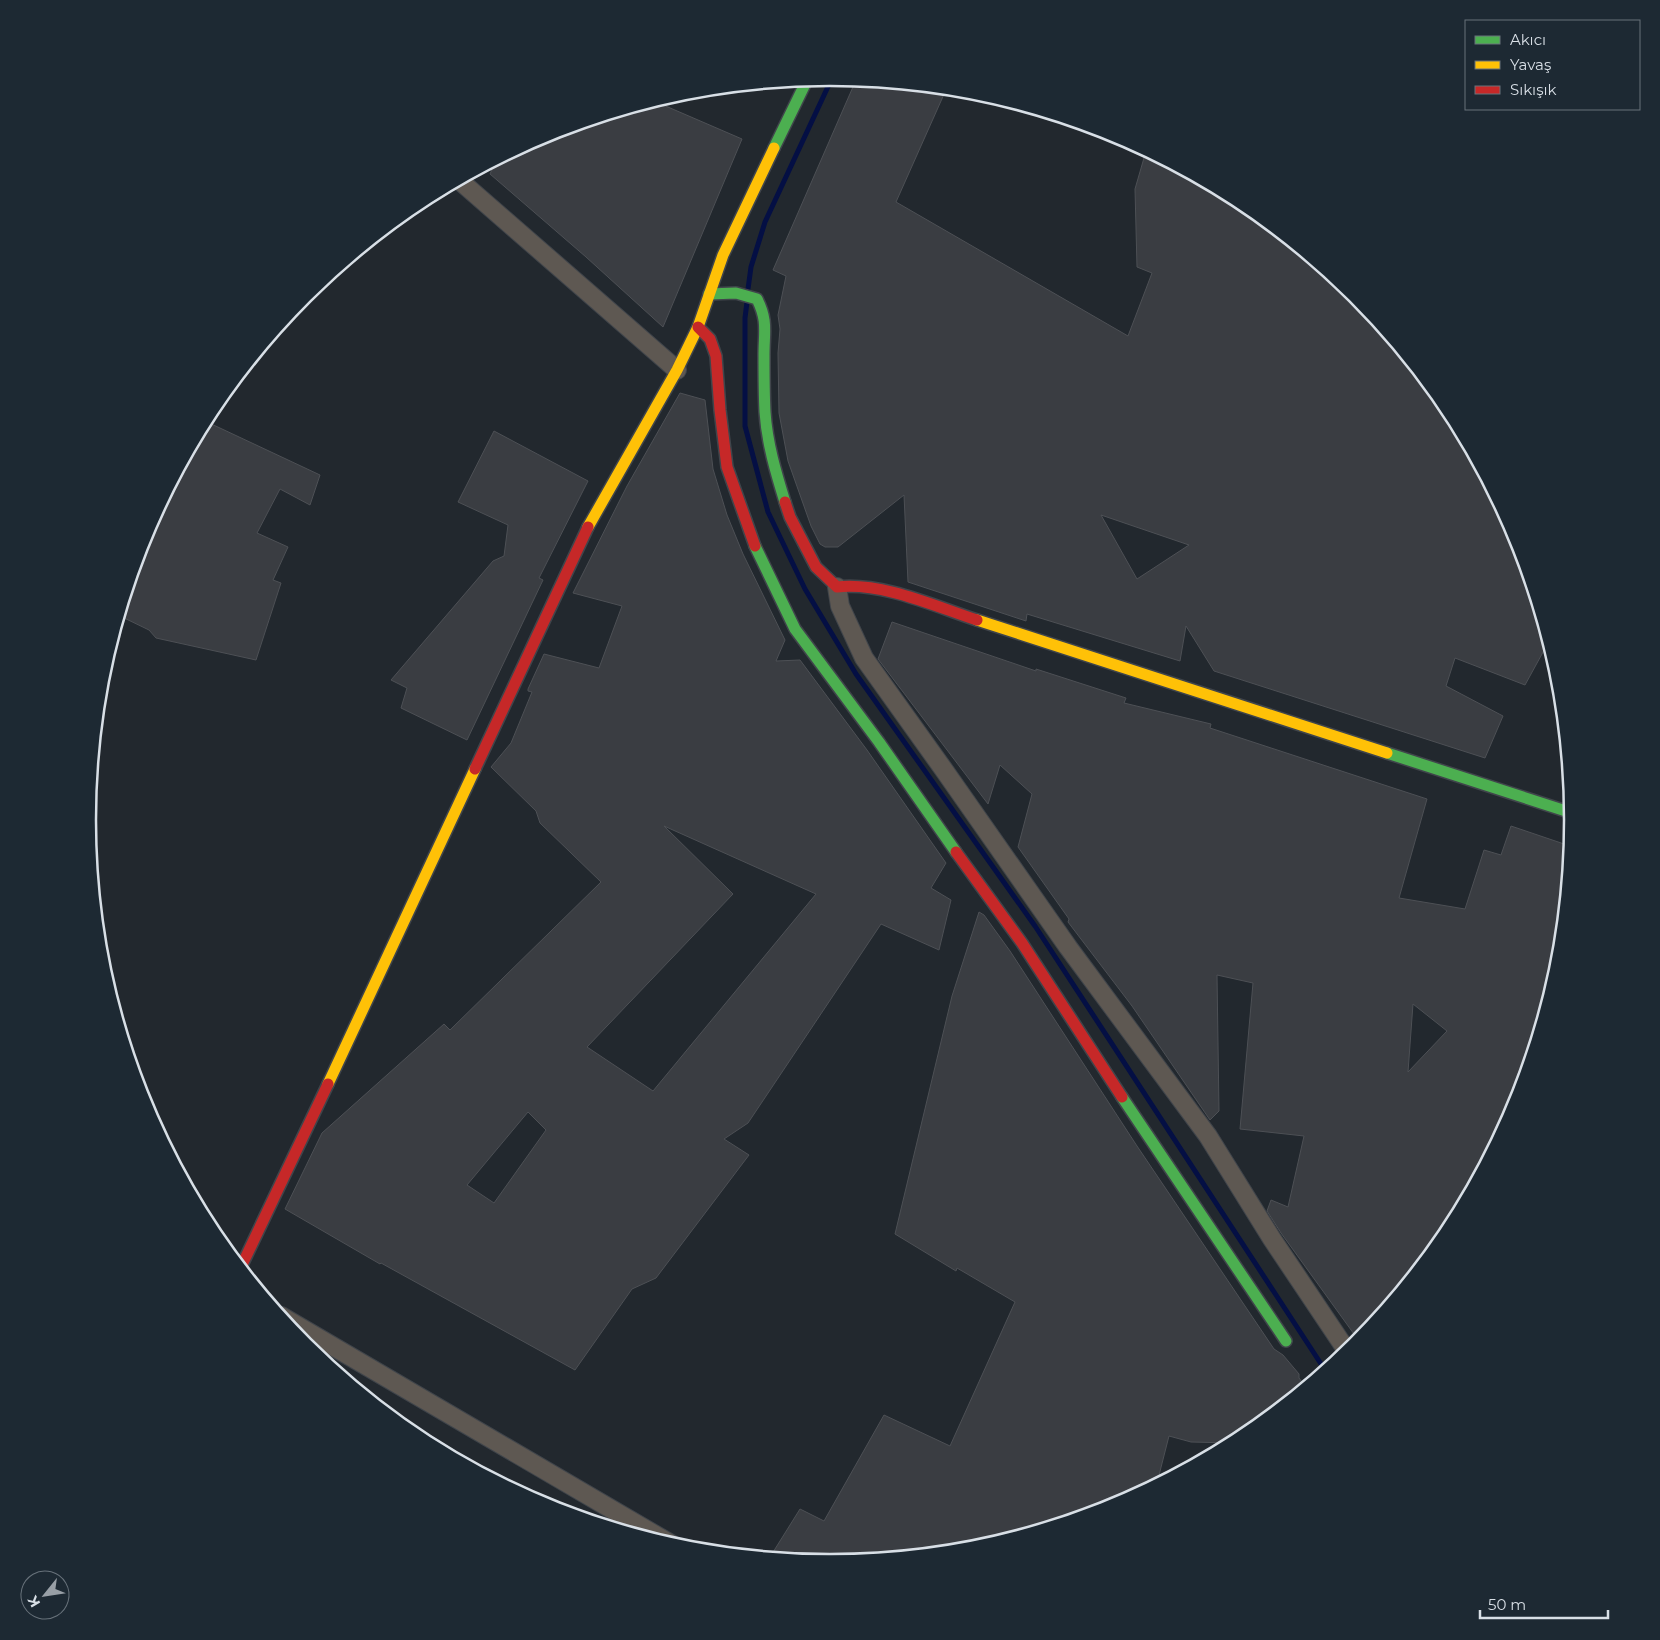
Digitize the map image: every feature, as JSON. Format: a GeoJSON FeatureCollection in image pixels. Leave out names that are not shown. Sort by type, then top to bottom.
{"type":"FeatureCollection","features":[{"type":"Feature","properties":{"kind":"street"},"geometry":{"type":"LineString","coordinates":[[244,1261],[592,518],[677,370],[698,327],[723,255],[804,87]]}},
{"type":"Feature","properties":{"kind":"street"},"geometry":{"type":"LineString","coordinates":[[464,184],[677,370]]}},
{"type":"Feature","properties":{"kind":"street"},"geometry":{"type":"LineString","coordinates":[[710,294],[736,293],[757,299],[763,311],[766,328],[764,353],[765,414],[775,471],[790,517],[816,567],[837,587],[840,606],[864,658],[1068,947],[1208,1136],[1272,1239],[1343,1345]]}},
{"type":"Feature","properties":{"kind":"street"},"geometry":{"type":"LineString","coordinates":[[698,327],[710,340],[716,356],[727,467],[756,548],[795,629],[879,742],[1022,943],[1149,1138],[1286,1341]]}},
{"type":"Feature","properties":{"kind":"street"},"geometry":{"type":"LineString","coordinates":[[837,587],[854,585],[883,589],[1564,810]]}},
{"type":"Feature","properties":{"kind":"street"},"geometry":{"type":"LineString","coordinates":[[298,1326],[649,1531]]}},
{"type":"Feature","properties":{"kind":"building"},"geometry":{"type":"Polygon","coordinates":[[[853,87],[943,96],[896,202],[1128,336],[1152,273],[1137,267],[1135,189],[1144,157],[1197,185],[1238,210],[1314,268],[1382,336],[1440,412],[1488,495],[1508,539],[1525,584],[1544,651],[1525,685],[1455,658],[1446,686],[1503,716],[1485,758],[1214,671],[1186,626],[1180,661],[1027,614],[1026,621],[908,582],[904,495],[838,547],[825,547],[820,544],[811,526],[788,461],[779,413],[778,353],[780,329],[778,315],[786,276],[773,270],[853,87]],[[1101,515],[1137,579],[1189,545],[1101,515]]]}},
{"type":"Feature","properties":{"kind":"building"},"geometry":{"type":"Polygon","coordinates":[[[664,105],[742,139],[663,327],[490,174],[492,169],[505,162],[549,142],[594,125],[664,105]]]}},
{"type":"Feature","properties":{"kind":"building"},"geometry":{"type":"Polygon","coordinates":[[[680,393],[705,400],[713,469],[727,515],[743,554],[785,640],[776,661],[800,660],[867,750],[946,863],[931,888],[951,900],[939,950],[881,924],[748,1123],[724,1139],[749,1155],[656,1278],[632,1289],[575,1370],[380,1264],[285,1209],[322,1133],[444,1024],[450,1030],[601,882],[540,823],[536,811],[491,767],[511,743],[532,692],[528,691],[528,689],[544,654],[599,668],[622,606],[573,593],[627,486],[680,393]],[[664,826],[733,894],[587,1047],[653,1091],[816,894],[664,826]],[[528,1112],[467,1185],[494,1203],[546,1130],[528,1112]]]}},
{"type":"Feature","properties":{"kind":"building"},"geometry":{"type":"Polygon","coordinates":[[[212,424],[320,475],[310,505],[280,489],[257,533],[288,547],[273,580],[281,583],[256,660],[156,638],[149,630],[125,618],[135,584],[152,539],[172,495],[212,424]]]}},
{"type":"Feature","properties":{"kind":"building"},"geometry":{"type":"Polygon","coordinates":[[[494,431],[588,481],[539,578],[543,580],[467,740],[401,708],[407,688],[391,680],[493,561],[504,556],[508,525],[458,502],[494,431]]]}},
{"type":"Feature","properties":{"kind":"building"},"geometry":{"type":"Polygon","coordinates":[[[892,622],[1036,671],[1036,669],[1126,698],[1124,703],[1211,724],[1210,728],[1427,799],[1399,898],[1465,909],[1484,850],[1501,855],[1511,826],[1563,844],[1557,916],[1550,963],[1539,1010],[1525,1056],[1508,1101],[1488,1145],[1440,1228],[1382,1304],[1354,1334],[1267,1211],[1271,1200],[1288,1207],[1304,1136],[1240,1129],[1253,983],[1217,975],[1219,1111],[1210,1120],[1132,1006],[1068,922],[1069,919],[1018,847],[1032,794],[1000,765],[988,804],[878,659],[892,622]],[[1413,1004],[1408,1072],[1447,1031],[1413,1004]]]}},
{"type":"Feature","properties":{"kind":"building"},"geometry":{"type":"Polygon","coordinates":[[[979,912],[984,915],[1010,951],[1137,1146],[1274,1349],[1283,1355],[1299,1374],[1302,1382],[1277,1402],[1217,1443],[1191,1442],[1169,1436],[1159,1476],[1111,1498],[1066,1515],[1020,1529],[973,1540],[926,1547],[830,1554],[774,1551],[800,1509],[824,1521],[884,1415],[950,1446],[1015,1302],[957,1268],[956,1271],[895,1234],[952,996],[979,912]]]}},
{"type":"Feature","properties":{"kind":"waterway"},"geometry":{"type":"LineString","coordinates":[[748,289],[751,267],[765,222],[828,86]]}},
{"type":"Feature","properties":{"kind":"waterway"},"geometry":{"type":"LineString","coordinates":[[747,302],[745,318],[745,426],[768,512],[805,589],[856,674],[1035,926],[1322,1365]]}},
{"type":"Feature","properties":{"kind":"traffic: fast"},"geometry":{"type":"LineString","coordinates":[[774,148],[804,87]]}},
{"type":"Feature","properties":{"kind":"traffic: fast"},"geometry":{"type":"LineString","coordinates":[[709,294],[736,293],[757,299],[763,314],[765,326],[764,383],[766,424],[772,458],[785,502]]}},
{"type":"Feature","properties":{"kind":"traffic: fast"},"geometry":{"type":"LineString","coordinates":[[755,546],[795,629],[879,742],[956,852]]}},
{"type":"Feature","properties":{"kind":"traffic: fast"},"geometry":{"type":"LineString","coordinates":[[1387,753],[1564,810]]}},
{"type":"Feature","properties":{"kind":"traffic: fast"},"geometry":{"type":"LineString","coordinates":[[1122,1097],[1286,1341]]}},
{"type":"Feature","properties":{"kind":"traffic: slow"},"geometry":{"type":"LineString","coordinates":[[588,527],[677,370],[698,327],[723,255],[774,148]]}},
{"type":"Feature","properties":{"kind":"traffic: slow"},"geometry":{"type":"LineString","coordinates":[[977,620],[1387,753]]}},
{"type":"Feature","properties":{"kind":"traffic: slow"},"geometry":{"type":"LineString","coordinates":[[328,1084],[475,769]]}},
{"type":"Feature","properties":{"kind":"traffic: jam"},"geometry":{"type":"LineString","coordinates":[[698,327],[710,339],[716,356],[727,467],[755,546]]}},
{"type":"Feature","properties":{"kind":"traffic: jam"},"geometry":{"type":"LineString","coordinates":[[785,502],[790,517],[816,567],[837,587],[872,588],[908,596],[977,620]]}},
{"type":"Feature","properties":{"kind":"traffic: jam"},"geometry":{"type":"LineString","coordinates":[[475,769],[588,527]]}},
{"type":"Feature","properties":{"kind":"traffic: jam"},"geometry":{"type":"LineString","coordinates":[[956,852],[1022,943],[1122,1097]]}},
{"type":"Feature","properties":{"kind":"traffic: jam"},"geometry":{"type":"LineString","coordinates":[[244,1261],[328,1084]]}}]}
